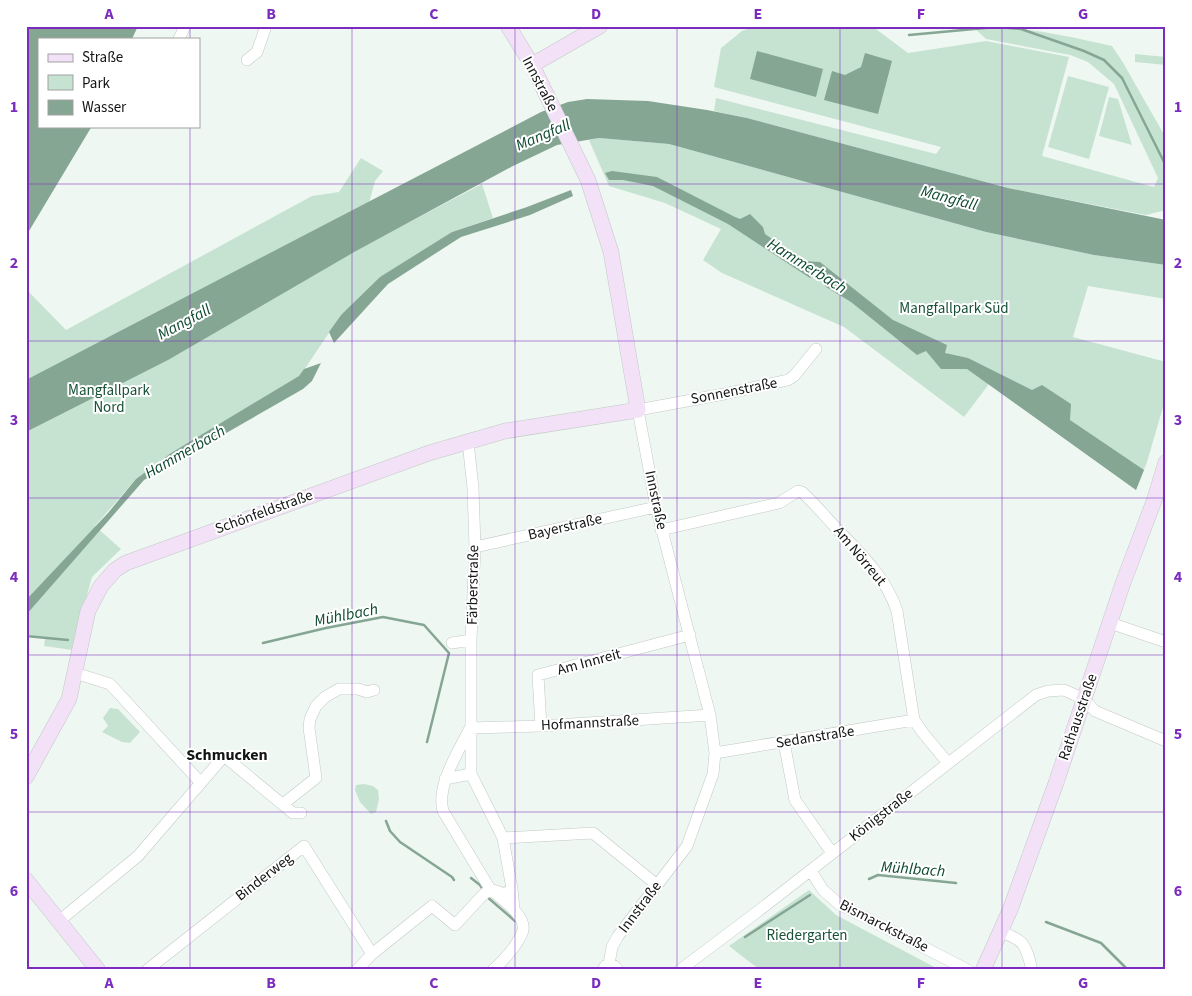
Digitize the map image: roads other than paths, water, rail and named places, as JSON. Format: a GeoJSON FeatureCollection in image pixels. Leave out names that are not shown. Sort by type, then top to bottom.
{"type":"FeatureCollection","features":[{"type":"Feature","properties":{"kind":"street"},"geometry":{"type":"LineString","coordinates":[[179,38],[185,26]]}},
{"type":"Feature","properties":{"kind":"street"},"geometry":{"type":"LineString","coordinates":[[246,60],[257,52],[266,26]]}},
{"type":"Feature","properties":{"kind":"street","name":"Innstraße"},"geometry":{"type":"LineString","coordinates":[[508,26],[532,65],[588,180],[611,252],[656,507],[710,715],[715,753],[713,774],[687,846],[615,942],[610,968]]}},
{"type":"Feature","properties":{"kind":"street"},"geometry":{"type":"LineString","coordinates":[[532,65],[600,26]]}},
{"type":"Feature","properties":{"kind":"street","name":"Sonnenstraße"},"geometry":{"type":"LineString","coordinates":[[638,410],[788,380],[794,376],[816,349]]}},
{"type":"Feature","properties":{"kind":"street","name":"Schönfeldstraße"},"geometry":{"type":"LineString","coordinates":[[26,778],[68,699],[88,611],[101,586],[115,570],[126,563],[429,453],[505,431],[638,410]]}},
{"type":"Feature","properties":{"kind":"street","name":"Färberstraße"},"geometry":{"type":"LineString","coordinates":[[468,442],[473,488],[474,547],[470,774],[503,838],[514,909],[524,925],[520,937],[493,970]]}},
{"type":"Feature","properties":{"kind":"street","name":"Rathausstraße"},"geometry":{"type":"LineString","coordinates":[[983,970],[1001,932],[1056,783],[1166,462]]}},
{"type":"Feature","properties":{"kind":"street"},"geometry":{"type":"LineString","coordinates":[[1154,501],[1166,484]]}},
{"type":"Feature","properties":{"kind":"street","name":"Am Nörreut"},"geometry":{"type":"LineString","coordinates":[[661,530],[779,503],[798,491],[802,492],[862,556],[882,579],[892,595],[897,611],[914,720],[948,763]]}},
{"type":"Feature","properties":{"kind":"street","name":"Bayerstraße"},"geometry":{"type":"LineString","coordinates":[[474,547],[656,507]]}},
{"type":"Feature","properties":{"kind":"street"},"geometry":{"type":"LineString","coordinates":[[1110,622],[1166,642]]}},
{"type":"Feature","properties":{"kind":"street","name":"Am Innreit"},"geometry":{"type":"LineString","coordinates":[[541,726],[538,675],[690,635]]}},
{"type":"Feature","properties":{"kind":"street"},"geometry":{"type":"LineString","coordinates":[[452,643],[471,640]]}},
{"type":"Feature","properties":{"kind":"street"},"geometry":{"type":"LineString","coordinates":[[74,673],[110,684],[201,783]]}},
{"type":"Feature","properties":{"kind":"street"},"geometry":{"type":"LineString","coordinates":[[283,804],[316,778],[309,728],[310,719],[316,706],[325,697],[339,689],[358,689],[367,692],[374,690]]}},
{"type":"Feature","properties":{"kind":"street","name":"Königstraße"},"geometry":{"type":"LineString","coordinates":[[686,969],[1036,695],[1048,690],[1064,690],[1084,699],[1095,710],[1166,740]]}},
{"type":"Feature","properties":{"kind":"street","name":"Hofmannstraße"},"geometry":{"type":"LineString","coordinates":[[470,728],[541,726],[710,715]]}},
{"type":"Feature","properties":{"kind":"street","name":"Sedanstraße"},"geometry":{"type":"LineString","coordinates":[[715,753],[914,720]]}},
{"type":"Feature","properties":{"kind":"street","name":"Färberstraße"},"geometry":{"type":"LineString","coordinates":[[470,728],[445,779],[441,804],[486,893],[514,909]]}},
{"type":"Feature","properties":{"kind":"street"},"geometry":{"type":"LineString","coordinates":[[784,742],[793,796],[832,854]]}},
{"type":"Feature","properties":{"kind":"street"},"geometry":{"type":"LineString","coordinates":[[59,921],[138,856],[224,756],[293,813],[301,813]]}},
{"type":"Feature","properties":{"kind":"street"},"geometry":{"type":"LineString","coordinates":[[445,779],[470,774]]}},
{"type":"Feature","properties":{"kind":"street"},"geometry":{"type":"LineString","coordinates":[[503,838],[593,833],[657,885]]}},
{"type":"Feature","properties":{"kind":"street","name":"Binderweg"},"geometry":{"type":"LineString","coordinates":[[147,970],[304,846],[372,954]]}},
{"type":"Feature","properties":{"kind":"street","name":"Bismarckstraße"},"geometry":{"type":"LineString","coordinates":[[811,871],[823,890],[839,904],[968,970]]}},
{"type":"Feature","properties":{"kind":"street"},"geometry":{"type":"LineString","coordinates":[[26,880],[98,970]]}},
{"type":"Feature","properties":{"kind":"street"},"geometry":{"type":"LineString","coordinates":[[357,970],[372,954],[432,906],[455,925],[486,893],[505,894],[512,889]]}},
{"type":"Feature","properties":{"kind":"street"},"geometry":{"type":"LineString","coordinates":[[1001,932],[1021,940],[1032,970]]}},
{"type":"Feature","properties":{"kind":"water"},"geometry":{"type":"Polygon","coordinates":[[[26,26],[138,26],[132,38],[38,38],[38,128],[91,128],[26,236],[26,26]]]}},
{"type":"Feature","properties":{"kind":"water"},"geometry":{"type":"Polygon","coordinates":[[[757,51],[823,69],[816,97],[750,79],[757,51]]]}},
{"type":"Feature","properties":{"kind":"water"},"geometry":{"type":"Polygon","coordinates":[[[865,53],[892,61],[878,114],[824,100],[832,71],[845,75],[861,67],[865,53]]]}},
{"type":"Feature","properties":{"kind":"water","name":"Mangfall"},"geometry":{"type":"Polygon","coordinates":[[[587,99],[648,101],[747,118],[1008,188],[1166,220],[1166,265],[1094,255],[986,232],[669,144],[599,138],[557,145],[513,166],[356,251],[168,360],[26,432],[26,380],[541,112],[568,102],[587,99]]]}},
{"type":"Feature","properties":{"kind":"water","name":"Hammerbach"},"geometry":{"type":"Polygon","coordinates":[[[612,171],[657,177],[740,219],[750,214],[763,227],[765,234],[804,261],[820,262],[893,320],[947,345],[945,353],[968,358],[1032,390],[1042,385],[1071,404],[1070,420],[1144,470],[1136,490],[967,369],[941,369],[926,351],[917,355],[851,302],[826,287],[817,272],[810,278],[728,224],[653,186],[623,180],[609,180],[605,173],[612,171]]]}},
{"type":"Feature","properties":{"kind":"water"},"geometry":{"type":"Polygon","coordinates":[[[571,190],[573,196],[530,215],[461,237],[388,284],[334,343],[329,332],[341,315],[380,277],[452,232],[571,190]]]}},
{"type":"Feature","properties":{"kind":"water","name":"Hammerbach"},"geometry":{"type":"Polygon","coordinates":[[[321,363],[312,381],[303,389],[144,480],[26,615],[26,600],[108,513],[136,479],[171,453],[299,376],[304,369],[321,363]]]}},
{"type":"Feature","properties":{"kind":"waterway"},"geometry":{"type":"LineString","coordinates":[[909,35],[996,27],[1021,29],[1104,60],[1122,78],[1166,166]]}},
{"type":"Feature","properties":{"kind":"waterway","name":"Mühlbach"},"geometry":{"type":"LineString","coordinates":[[263,643],[383,617],[424,625],[449,653],[427,742]]}},
{"type":"Feature","properties":{"kind":"waterway","name":"Mühlbach"},"geometry":{"type":"LineString","coordinates":[[26,636],[68,640]]}},
{"type":"Feature","properties":{"kind":"waterway","name":"Mühlbach"},"geometry":{"type":"LineString","coordinates":[[386,821],[390,831],[400,842],[454,880]]}},
{"type":"Feature","properties":{"kind":"waterway","name":"Mühlbach"},"geometry":{"type":"LineString","coordinates":[[869,879],[878,875],[956,883]]}},
{"type":"Feature","properties":{"kind":"waterway","name":"Mühlbach"},"geometry":{"type":"LineString","coordinates":[[471,878],[484,891]]}},
{"type":"Feature","properties":{"kind":"waterway","name":"Mühlbach"},"geometry":{"type":"LineString","coordinates":[[745,937],[810,895]]}},
{"type":"Feature","properties":{"kind":"waterway","name":"Mühlbach"},"geometry":{"type":"LineString","coordinates":[[486,896],[515,921]]}},
{"type":"Feature","properties":{"kind":"waterway","name":"Mühlbach"},"geometry":{"type":"LineString","coordinates":[[1046,922],[1101,943],[1128,970]]}},
{"type":"Feature","properties":{"kind":"district","name":"Schmucken"},"geometry":{"type":"Point","coordinates":[227,755]}},
{"type":"Feature","properties":{"kind":"park label","name":"Mangfallpark Süd"},"geometry":{"type":"Point","coordinates":[954,308]}},
{"type":"Feature","properties":{"kind":"park label","name":"Mangfallpark Nord"},"geometry":{"type":"Point","coordinates":[109,398]}},
{"type":"Feature","properties":{"kind":"park label","name":"Riedergarten"},"geometry":{"type":"Point","coordinates":[807,935]}}]}
